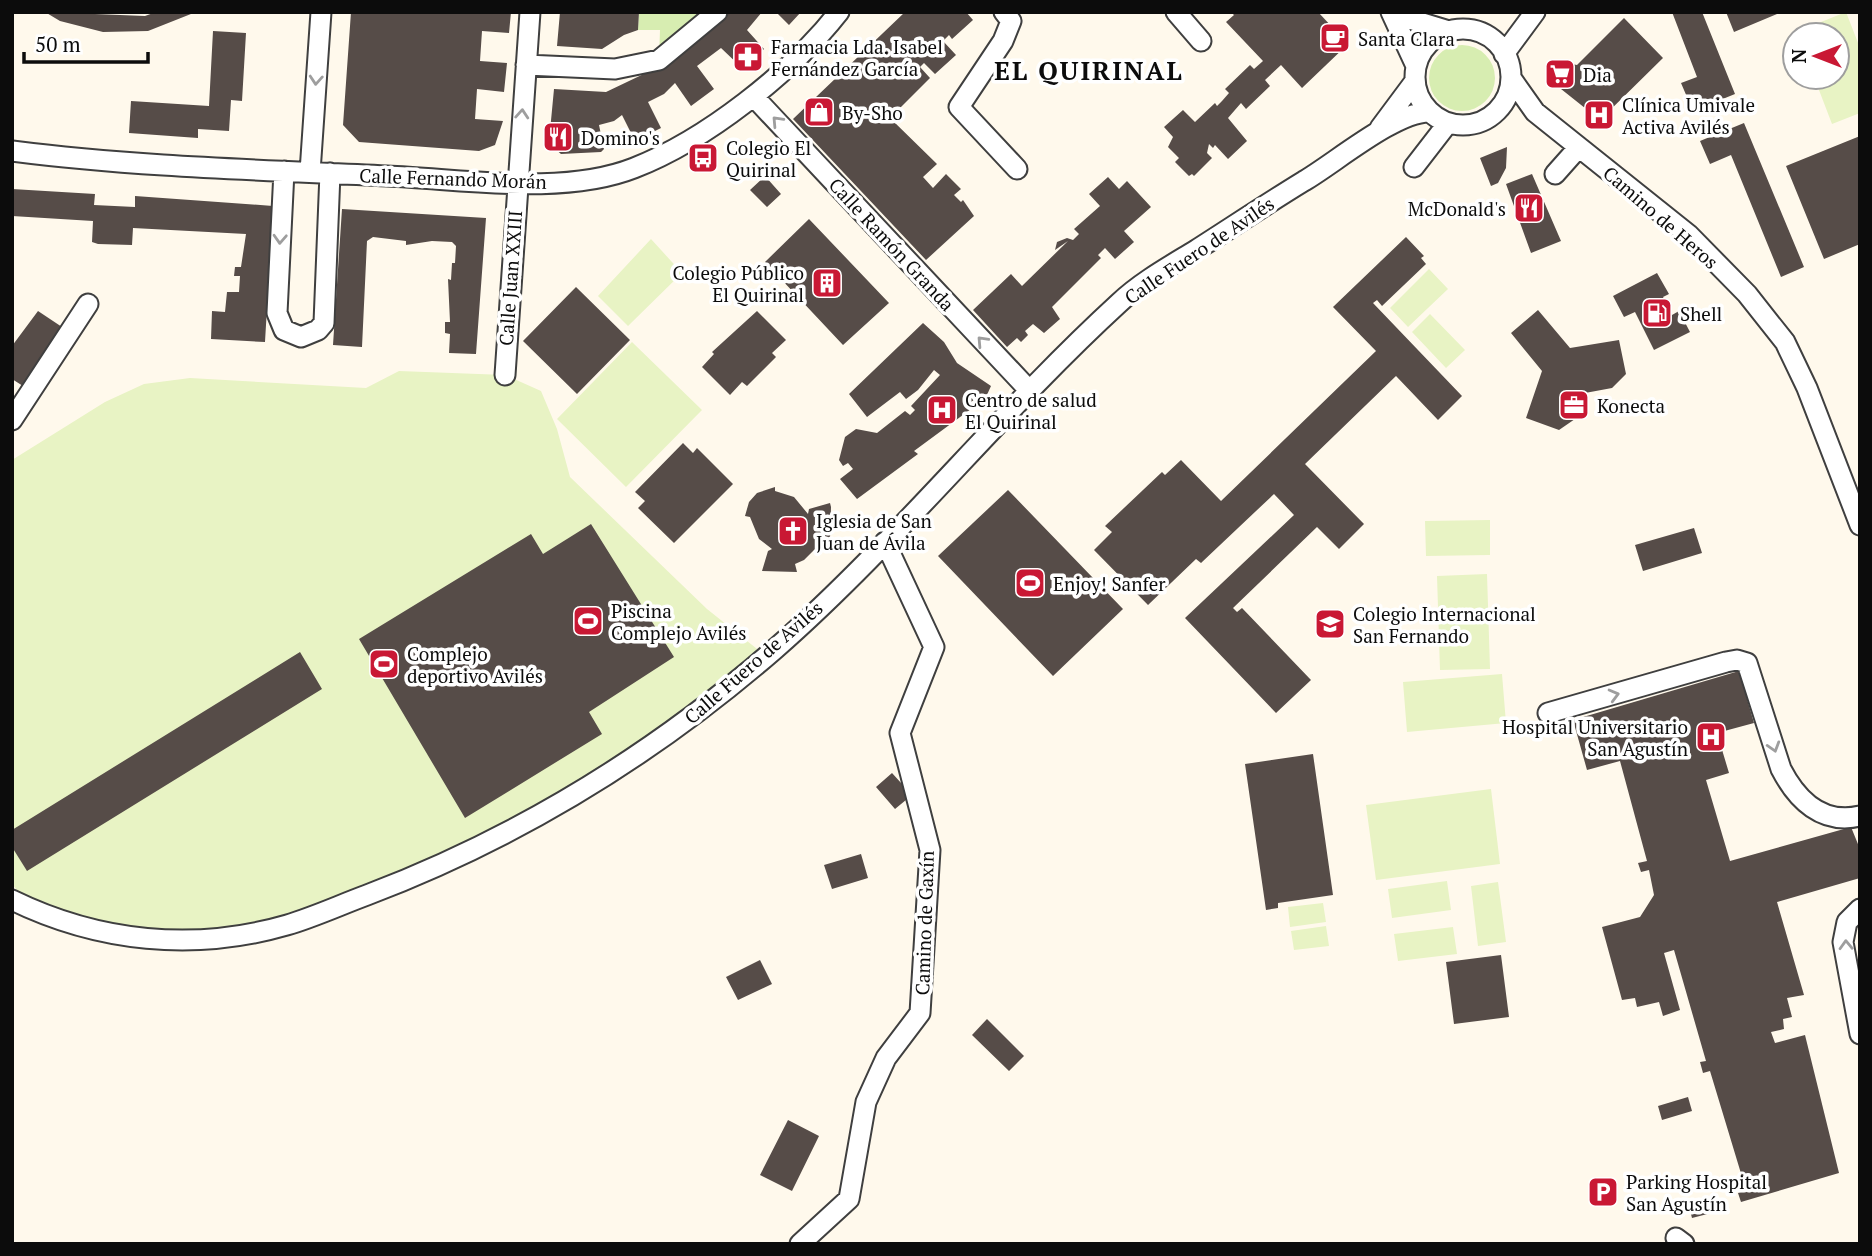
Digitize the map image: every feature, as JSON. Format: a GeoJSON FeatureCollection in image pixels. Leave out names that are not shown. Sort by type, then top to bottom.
{"type":"FeatureCollection","features":[{"type":"Feature","properties":{"kind":"street"},"geometry":{"type":"LineString","coordinates":[[310,172],[321,12]]}},
{"type":"Feature","properties":{"kind":"street","name":"Calle Juan XXIII"},"geometry":{"type":"LineString","coordinates":[[505,376],[530,12]]}},
{"type":"Feature","properties":{"kind":"street"},"geometry":{"type":"LineString","coordinates":[[526,65],[615,69],[659,60],[717,12]]}},
{"type":"Feature","properties":{"kind":"street","name":"Calle Fernando Morán"},"geometry":{"type":"LineString","coordinates":[[12,151],[284,171],[517,182],[598,178],[635,168],[755,98],[839,12]]}},
{"type":"Feature","properties":{"kind":"street"},"geometry":{"type":"LineString","coordinates":[[1004,12],[1011,21],[1003,41],[959,107],[1017,169]]}},
{"type":"Feature","properties":{"kind":"street"},"geometry":{"type":"LineString","coordinates":[[1176,12],[1201,41]]}},
{"type":"Feature","properties":{"kind":"street"},"geometry":{"type":"LineString","coordinates":[[1392,13],[1449,31],[1473,30],[1488,36],[1504,54],[1511,78],[1499,109],[1485,120],[1472,124],[1448,122],[1430,112],[1423,103],[1416,74],[1392,13]]}},
{"type":"Feature","properties":{"kind":"street"},"geometry":{"type":"LineString","coordinates":[[1488,36],[1530,18]]}},
{"type":"Feature","properties":{"kind":"street"},"geometry":{"type":"LineString","coordinates":[[1504,54],[1530,18]]}},
{"type":"Feature","properties":{"kind":"street"},"geometry":{"type":"LineString","coordinates":[[1416,74],[1426,47],[1449,31]]}},
{"type":"Feature","properties":{"kind":"street","name":"Calle Fuero de Avilés"},"geometry":{"type":"LineString","coordinates":[[1377,131],[1416,74]]}},
{"type":"Feature","properties":{"kind":"street","name":"Camino de Heros"},"geometry":{"type":"LineString","coordinates":[[1511,78],[1535,112],[1689,235],[1747,294],[1785,342],[1807,388],[1860,525]]}},
{"type":"Feature","properties":{"kind":"street","name":"Calle Ramón Granda"},"geometry":{"type":"LineString","coordinates":[[755,98],[1029,390]]}},
{"type":"Feature","properties":{"kind":"street"},"geometry":{"type":"LineString","coordinates":[[1499,109],[1535,112]]}},
{"type":"Feature","properties":{"kind":"street","name":"Calle Fuero de Avilés"},"geometry":{"type":"LineString","coordinates":[[12,900],[73,924],[127,939],[180,941],[239,936],[287,925],[420,875],[500,838],[588,789],[686,721],[776,648],[885,542],[1029,390],[1122,300],[1341,159],[1377,131],[1421,112],[1430,112]]}},
{"type":"Feature","properties":{"kind":"street"},"geometry":{"type":"LineString","coordinates":[[1414,167],[1448,122]]}},
{"type":"Feature","properties":{"kind":"street"},"geometry":{"type":"LineString","coordinates":[[1555,174],[1579,147]]}},
{"type":"Feature","properties":{"kind":"street"},"geometry":{"type":"LineString","coordinates":[[284,171],[277,313],[284,330],[301,337],[318,330],[325,313],[331,173]]}},
{"type":"Feature","properties":{"kind":"street"},"geometry":{"type":"LineString","coordinates":[[12,420],[88,304]]}},
{"type":"Feature","properties":{"kind":"street","name":"Camino de Gaxín"},"geometry":{"type":"LineString","coordinates":[[800,1244],[849,1199],[866,1102],[886,1058],[920,1013],[930,850],[901,733],[934,647],[885,542]]}},
{"type":"Feature","properties":{"kind":"street"},"geometry":{"type":"LineString","coordinates":[[1548,713],[1726,662],[1737,660],[1747,663],[1789,786],[1816,812],[1842,817],[1860,816]]}},
{"type":"Feature","properties":{"kind":"street"},"geometry":{"type":"LineString","coordinates":[[1860,909],[1847,922],[1843,942],[1860,1034]]}},
{"type":"Feature","properties":{"kind":"green space"},"geometry":{"type":"Polygon","coordinates":[[[639,12],[717,12],[659,60],[660,30],[638,30],[639,12]]]}},
{"type":"Feature","properties":{"kind":"green space"},"geometry":{"type":"Polygon","coordinates":[[[1846,12],[1850,21],[1824,21],[1846,12]]]}},
{"type":"Feature","properties":{"kind":"green space"},"geometry":{"type":"Polygon","coordinates":[[[1851,25],[1860,48],[1860,113],[1832,124],[1819,91],[1851,91],[1851,25]]]}},
{"type":"Feature","properties":{"kind":"green space"},"geometry":{"type":"Polygon","coordinates":[[[1462,45],[1485,55],[1495,78],[1485,101],[1462,111],[1439,101],[1429,78],[1439,55],[1462,45]]]}},
{"type":"Feature","properties":{"kind":"green space"},"geometry":{"type":"Polygon","coordinates":[[[651,239],[682,273],[628,326],[598,296],[651,239]]]}},
{"type":"Feature","properties":{"kind":"green space"},"geometry":{"type":"Polygon","coordinates":[[[1429,269],[1448,289],[1408,327],[1390,308],[1429,269]]]}},
{"type":"Feature","properties":{"kind":"green space"},"geometry":{"type":"Polygon","coordinates":[[[1430,314],[1465,350],[1446,368],[1412,332],[1430,314]]]}},
{"type":"Feature","properties":{"kind":"green space"},"geometry":{"type":"Polygon","coordinates":[[[632,342],[702,410],[626,487],[557,419],[632,342]]]}},
{"type":"Feature","properties":{"kind":"green space","name":"Complejo deportivo Avilés"},"geometry":{"type":"Polygon","coordinates":[[[399,371],[505,375],[541,391],[557,429],[570,477],[707,609],[766,656],[588,789],[287,925],[180,941],[33,910],[12,884],[12,460],[105,402],[144,384],[190,378],[366,388],[399,371]]]}},
{"type":"Feature","properties":{"kind":"green space"},"geometry":{"type":"Polygon","coordinates":[[[1490,520],[1490,555],[1426,556],[1425,521],[1490,520]]]}},
{"type":"Feature","properties":{"kind":"green space"},"geometry":{"type":"Polygon","coordinates":[[[1487,574],[1490,669],[1440,670],[1437,576],[1487,574]]]}},
{"type":"Feature","properties":{"kind":"green space"},"geometry":{"type":"Polygon","coordinates":[[[1502,674],[1506,723],[1407,732],[1403,682],[1502,674]]]}},
{"type":"Feature","properties":{"kind":"green space"},"geometry":{"type":"Polygon","coordinates":[[[1491,789],[1500,864],[1376,880],[1366,805],[1491,789]]]}},
{"type":"Feature","properties":{"kind":"green space"},"geometry":{"type":"Polygon","coordinates":[[[1447,881],[1451,910],[1392,918],[1388,889],[1447,881]]]}},
{"type":"Feature","properties":{"kind":"green space"},"geometry":{"type":"Polygon","coordinates":[[[1498,882],[1506,942],[1478,946],[1471,886],[1498,882]]]}},
{"type":"Feature","properties":{"kind":"green space"},"geometry":{"type":"Polygon","coordinates":[[[1323,903],[1326,922],[1290,927],[1288,907],[1323,903]]]}},
{"type":"Feature","properties":{"kind":"green space"},"geometry":{"type":"Polygon","coordinates":[[[1326,926],[1329,946],[1294,950],[1291,931],[1326,926]]]}},
{"type":"Feature","properties":{"kind":"green space"},"geometry":{"type":"Polygon","coordinates":[[[1453,927],[1457,954],[1398,961],[1394,934],[1453,927]]]}},
{"type":"Feature","properties":{"kind":"building"},"geometry":{"type":"Polygon","coordinates":[[[45,12],[145,16],[156,12],[196,12],[148,31],[103,32],[60,21],[45,12]]]}},
{"type":"Feature","properties":{"kind":"building"},"geometry":{"type":"Polygon","coordinates":[[[351,12],[511,12],[509,33],[482,31],[480,61],[507,63],[504,92],[477,89],[475,119],[503,121],[495,145],[479,151],[359,142],[343,125],[351,12]]]}},
{"type":"Feature","properties":{"kind":"building"},"geometry":{"type":"Polygon","coordinates":[[[560,12],[639,12],[638,30],[624,35],[602,49],[557,46],[560,12]]]}},
{"type":"Feature","properties":{"kind":"building"},"geometry":{"type":"Polygon","coordinates":[[[722,12],[762,12],[747,30],[764,49],[742,68],[721,48],[697,66],[714,89],[691,106],[675,83],[664,94],[648,102],[661,128],[635,141],[622,115],[614,121],[599,125],[604,149],[601,152],[561,154],[554,148],[550,131],[554,89],[606,92],[650,71],[722,12]]]}},
{"type":"Feature","properties":{"kind":"building"},"geometry":{"type":"Polygon","coordinates":[[[776,12],[801,12],[789,25],[776,12]]]}},
{"type":"Feature","properties":{"kind":"building"},"geometry":{"type":"Polygon","coordinates":[[[905,12],[966,12],[973,20],[952,39],[949,35],[943,41],[956,55],[935,74],[924,63],[920,67],[930,78],[890,118],[937,164],[923,177],[933,188],[946,174],[961,189],[954,195],[961,202],[963,200],[974,216],[926,260],[793,119],[905,12]]]}},
{"type":"Feature","properties":{"kind":"building"},"geometry":{"type":"Polygon","coordinates":[[[1231,12],[1318,12],[1348,44],[1302,88],[1281,65],[1265,80],[1270,86],[1246,109],[1241,103],[1228,118],[1247,141],[1228,159],[1215,145],[1213,148],[1209,144],[1207,153],[1212,158],[1194,176],[1189,176],[1175,162],[1179,158],[1168,147],[1173,137],[1164,127],[1183,110],[1195,122],[1215,103],[1217,106],[1222,101],[1229,93],[1225,89],[1250,65],[1254,69],[1263,61],[1226,22],[1234,15],[1231,12]]]}},
{"type":"Feature","properties":{"kind":"building"},"geometry":{"type":"Polygon","coordinates":[[[1672,12],[1702,12],[1735,94],[1693,111],[1681,83],[1697,77],[1672,12]]]}},
{"type":"Feature","properties":{"kind":"building"},"geometry":{"type":"Polygon","coordinates":[[[1726,12],[1782,12],[1734,32],[1726,12]]]}},
{"type":"Feature","properties":{"kind":"building"},"geometry":{"type":"Polygon","coordinates":[[[1624,18],[1663,58],[1600,120],[1556,85],[1553,73],[1561,62],[1577,65],[1624,18]]]}},
{"type":"Feature","properties":{"kind":"building"},"geometry":{"type":"Polygon","coordinates":[[[213,31],[246,33],[242,101],[231,100],[229,131],[198,129],[198,138],[129,133],[131,101],[209,106],[213,31]]]}},
{"type":"Feature","properties":{"kind":"building"},"geometry":{"type":"Polygon","coordinates":[[[1744,123],[1804,267],[1781,277],[1731,155],[1710,164],[1700,141],[1744,123]]]}},
{"type":"Feature","properties":{"kind":"building"},"geometry":{"type":"Polygon","coordinates":[[[1860,136],[1860,244],[1824,259],[1786,166],[1860,136]]]}},
{"type":"Feature","properties":{"kind":"building"},"geometry":{"type":"Polygon","coordinates":[[[1507,147],[1506,168],[1498,183],[1491,186],[1480,158],[1507,147]]]}},
{"type":"Feature","properties":{"kind":"building"},"geometry":{"type":"Polygon","coordinates":[[[1532,174],[1561,241],[1531,253],[1506,184],[1532,174]]]}},
{"type":"Feature","properties":{"kind":"building"},"geometry":{"type":"Polygon","coordinates":[[[765,176],[781,194],[767,207],[750,190],[765,176]]]}},
{"type":"Feature","properties":{"kind":"building"},"geometry":{"type":"Polygon","coordinates":[[[1108,177],[1119,189],[1127,181],[1151,207],[1124,231],[1134,242],[1115,259],[1105,248],[1098,255],[1101,258],[1052,307],[1060,319],[1044,333],[1033,324],[1025,331],[1028,335],[1021,342],[1017,338],[1007,347],[973,310],[1011,274],[1022,286],[1068,241],[1055,250],[1057,242],[1067,238],[1073,240],[1079,234],[1074,229],[1100,206],[1089,194],[1108,177]]]}},
{"type":"Feature","properties":{"kind":"building"},"geometry":{"type":"Polygon","coordinates":[[[12,189],[95,194],[94,205],[135,207],[135,196],[273,206],[265,342],[211,339],[212,311],[225,312],[227,292],[239,292],[240,276],[234,276],[235,267],[241,267],[246,234],[133,228],[132,245],[98,244],[92,242],[93,221],[12,216],[12,189]]]}},
{"type":"Feature","properties":{"kind":"building"},"geometry":{"type":"Polygon","coordinates":[[[342,209],[486,218],[476,354],[449,353],[450,334],[445,333],[445,322],[450,322],[448,279],[451,280],[456,246],[452,242],[432,241],[406,245],[406,241],[373,237],[367,241],[362,347],[333,345],[342,209]]]}},
{"type":"Feature","properties":{"kind":"building","name":"Colegio Público El Quirinal"},"geometry":{"type":"Polygon","coordinates":[[[809,219],[889,303],[843,345],[765,262],[809,219]]]}},
{"type":"Feature","properties":{"kind":"building"},"geometry":{"type":"Polygon","coordinates":[[[1406,237],[1424,256],[1421,258],[1426,264],[1382,306],[1377,300],[1373,303],[1462,396],[1438,420],[1396,376],[1305,464],[1364,524],[1339,549],[1317,527],[1233,608],[1237,612],[1242,608],[1311,680],[1276,713],[1185,618],[1294,515],[1274,494],[1201,563],[1196,559],[1148,605],[1094,550],[1112,532],[1105,526],[1162,472],[1165,475],[1181,460],[1221,501],[1376,351],[1333,307],[1406,237]]]}},
{"type":"Feature","properties":{"kind":"building"},"geometry":{"type":"Polygon","coordinates":[[[1657,273],[1669,294],[1663,297],[1672,315],[1679,311],[1690,332],[1654,350],[1635,312],[1624,317],[1613,296],[1657,273]]]}},
{"type":"Feature","properties":{"kind":"building"},"geometry":{"type":"Polygon","coordinates":[[[576,287],[630,340],[577,394],[523,341],[576,287]]]}},
{"type":"Feature","properties":{"kind":"building"},"geometry":{"type":"Polygon","coordinates":[[[1538,310],[1570,348],[1619,340],[1626,374],[1612,388],[1585,393],[1575,419],[1559,430],[1526,418],[1542,371],[1511,333],[1538,310]]]}},
{"type":"Feature","properties":{"kind":"building"},"geometry":{"type":"Polygon","coordinates":[[[38,311],[62,327],[23,386],[12,379],[12,346],[38,311]]]}},
{"type":"Feature","properties":{"kind":"building","name":"Colegio Público El Quirinal"},"geometry":{"type":"Polygon","coordinates":[[[757,311],[786,340],[772,353],[776,357],[747,386],[742,382],[730,395],[702,367],[714,354],[712,352],[757,311]]]}},
{"type":"Feature","properties":{"kind":"building","name":"Centro de salud El Quirinal"},"geometry":{"type":"Polygon","coordinates":[[[923,323],[944,342],[957,363],[991,386],[981,408],[974,400],[967,405],[971,409],[914,451],[918,454],[857,499],[840,479],[853,469],[848,463],[843,466],[839,460],[845,437],[856,429],[877,433],[905,411],[910,415],[915,410],[911,406],[940,375],[934,370],[918,390],[906,399],[900,392],[867,417],[849,394],[923,323]]]}},
{"type":"Feature","properties":{"kind":"building"},"geometry":{"type":"Polygon","coordinates":[[[683,443],[693,453],[697,448],[733,484],[674,543],[638,508],[645,501],[635,492],[683,443]]]}},
{"type":"Feature","properties":{"kind":"building","name":"Iglesia de San Juan de Ávila"},"geometry":{"type":"Polygon","coordinates":[[[775,487],[775,491],[794,497],[808,514],[809,509],[830,503],[830,539],[823,535],[819,545],[804,560],[795,564],[797,572],[762,571],[768,551],[772,549],[759,539],[750,517],[745,516],[749,502],[757,493],[775,487]]]}},
{"type":"Feature","properties":{"kind":"building","name":"Enjoy! Sanfer"},"geometry":{"type":"Polygon","coordinates":[[[1008,490],[1123,609],[1053,676],[938,556],[1008,490]]]}},
{"type":"Feature","properties":{"kind":"building","name":"Complejo deportivo Avilés"},"geometry":{"type":"Polygon","coordinates":[[[591,524],[674,657],[589,712],[602,734],[465,818],[359,639],[531,534],[543,554],[591,524]]]}},
{"type":"Feature","properties":{"kind":"building"},"geometry":{"type":"Polygon","coordinates":[[[1694,528],[1702,553],[1643,571],[1635,545],[1694,528]]]}},
{"type":"Feature","properties":{"kind":"building"},"geometry":{"type":"Polygon","coordinates":[[[300,652],[322,689],[27,871],[12,847],[12,830],[300,652]]]}},
{"type":"Feature","properties":{"kind":"building","name":"Hospital Universitario San Agustín"},"geometry":{"type":"Polygon","coordinates":[[[1739,671],[1754,723],[1717,733],[1729,773],[1706,780],[1730,861],[1851,827],[1860,849],[1860,878],[1777,902],[1804,995],[1787,998],[1792,1017],[1783,1019],[1784,1029],[1771,1032],[1775,1043],[1805,1035],[1839,1173],[1741,1202],[1738,1193],[1746,1190],[1710,1071],[1703,1073],[1700,1062],[1706,1061],[1674,950],[1664,953],[1680,1010],[1663,1016],[1659,1002],[1637,1007],[1635,998],[1622,1000],[1602,927],[1640,917],[1654,895],[1649,870],[1641,872],[1638,863],[1647,861],[1620,761],[1587,770],[1573,720],[1739,671]]]}},
{"type":"Feature","properties":{"kind":"building"},"geometry":{"type":"Polygon","coordinates":[[[1313,754],[1333,895],[1278,903],[1278,908],[1266,910],[1245,764],[1313,754]]]}},
{"type":"Feature","properties":{"kind":"building"},"geometry":{"type":"Polygon","coordinates":[[[892,773],[912,795],[895,809],[876,787],[892,773]]]}},
{"type":"Feature","properties":{"kind":"building"},"geometry":{"type":"Polygon","coordinates":[[[861,854],[868,878],[832,889],[824,865],[861,854]]]}},
{"type":"Feature","properties":{"kind":"building"},"geometry":{"type":"Polygon","coordinates":[[[1501,955],[1509,1017],[1454,1024],[1446,962],[1501,955]]]}},
{"type":"Feature","properties":{"kind":"building"},"geometry":{"type":"Polygon","coordinates":[[[760,960],[772,984],[738,1000],[726,977],[760,960]]]}},
{"type":"Feature","properties":{"kind":"building"},"geometry":{"type":"Polygon","coordinates":[[[987,1019],[1024,1056],[1009,1071],[972,1035],[987,1019]]]}},
{"type":"Feature","properties":{"kind":"building"},"geometry":{"type":"Polygon","coordinates":[[[1688,1097],[1692,1111],[1662,1120],[1658,1106],[1688,1097]]]}},
{"type":"Feature","properties":{"kind":"building"},"geometry":{"type":"Polygon","coordinates":[[[788,1120],[819,1136],[792,1191],[760,1175],[788,1120]]]}},
{"type":"Feature","properties":{"kind":"building"},"geometry":{"type":"Polygon","coordinates":[[[1715,1196],[1719,1211],[1692,1218],[1688,1203],[1715,1196]]]}},
{"type":"Feature","properties":{"kind":"place","name":"Santa Clara"},"geometry":{"type":"Point","coordinates":[1335,38]}},
{"type":"Feature","properties":{"kind":"place","name":"Farmacia Lda. Isabel Fernández García"},"geometry":{"type":"Point","coordinates":[748,57]}},
{"type":"Feature","properties":{"kind":"place","name":"Dia"},"geometry":{"type":"Point","coordinates":[1560,74]}},
{"type":"Feature","properties":{"kind":"place","name":"By-Sho"},"geometry":{"type":"Point","coordinates":[819,112]}},
{"type":"Feature","properties":{"kind":"place","name":"Clínica Umivale Activa Avilés"},"geometry":{"type":"Point","coordinates":[1599,115]}},
{"type":"Feature","properties":{"kind":"place","name":"Domino's"},"geometry":{"type":"Point","coordinates":[558,137]}},
{"type":"Feature","properties":{"kind":"place","name":"Colegio El Quirinal"},"geometry":{"type":"Point","coordinates":[703,158]}},
{"type":"Feature","properties":{"kind":"place","name":"McDonald's"},"geometry":{"type":"Point","coordinates":[1529,208]}},
{"type":"Feature","properties":{"kind":"place","name":"Colegio Público El Quirinal"},"geometry":{"type":"Point","coordinates":[827,283]}},
{"type":"Feature","properties":{"kind":"place","name":"Shell"},"geometry":{"type":"Point","coordinates":[1657,313]}},
{"type":"Feature","properties":{"kind":"place","name":"Konecta"},"geometry":{"type":"Point","coordinates":[1574,405]}},
{"type":"Feature","properties":{"kind":"place","name":"Centro de salud El Quirinal"},"geometry":{"type":"Point","coordinates":[942,410]}},
{"type":"Feature","properties":{"kind":"place","name":"Iglesia de San Juan de Ávila"},"geometry":{"type":"Point","coordinates":[793,531]}},
{"type":"Feature","properties":{"kind":"place","name":"Enjoy! Sanfer"},"geometry":{"type":"Point","coordinates":[1030,583]}},
{"type":"Feature","properties":{"kind":"place","name":"Piscina Complejo Avilés"},"geometry":{"type":"Point","coordinates":[588,621]}},
{"type":"Feature","properties":{"kind":"place","name":"Colegio Internacional San Fernando"},"geometry":{"type":"Point","coordinates":[1330,624]}},
{"type":"Feature","properties":{"kind":"place","name":"Complejo deportivo Avilés"},"geometry":{"type":"Point","coordinates":[384,664]}},
{"type":"Feature","properties":{"kind":"place","name":"Hospital Universitario San Agustín"},"geometry":{"type":"Point","coordinates":[1711,737]}},
{"type":"Feature","properties":{"kind":"place","name":"Parking Hospital San Agustín"},"geometry":{"type":"Point","coordinates":[1603,1192]}},
{"type":"Feature","properties":{"kind":"district","name":"EL QUIRINAL"},"geometry":{"type":"Point","coordinates":[1089,70]}}]}
